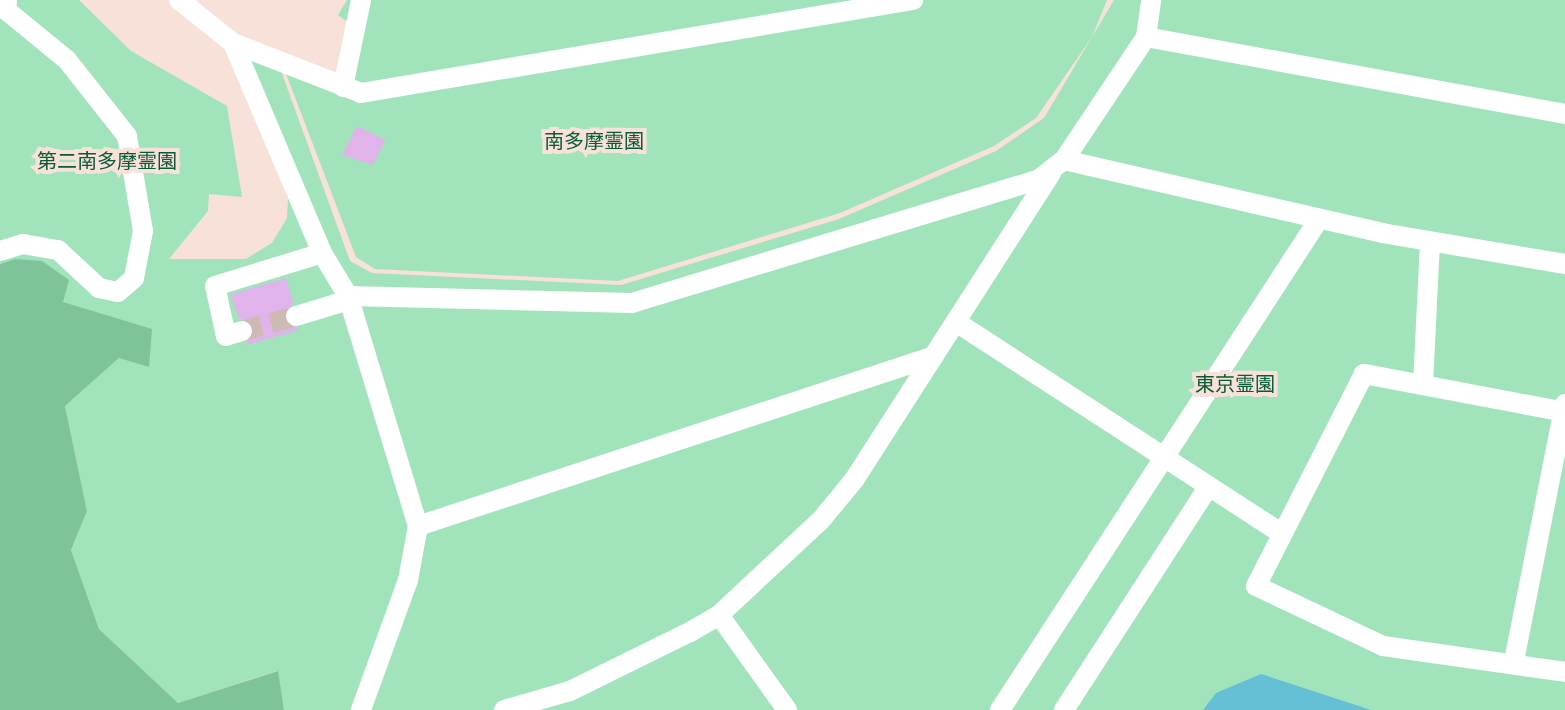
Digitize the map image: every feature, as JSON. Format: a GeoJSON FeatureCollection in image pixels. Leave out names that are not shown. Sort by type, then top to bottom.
{"type":"FeatureCollection","features":[{"type":"Feature","properties":{"kind":"street"},"geometry":{"type":"LineString","coordinates":[[0,251],[23,244],[58,250],[99,288],[118,292],[134,278],[143,231],[127,136],[67,60],[6,10],[7,0]]}},
{"type":"Feature","properties":{"kind":"street"},"geometry":{"type":"LineString","coordinates":[[179,0],[233,43],[343,87],[382,92],[913,0]]}},
{"type":"Feature","properties":{"kind":"street"},"geometry":{"type":"LineString","coordinates":[[343,87],[361,0]]}},
{"type":"Feature","properties":{"kind":"street"},"geometry":{"type":"LineString","coordinates":[[504,710],[570,691],[719,615],[854,480],[1146,37],[1151,0]]}},
{"type":"Feature","properties":{"kind":"street"},"geometry":{"type":"LineString","coordinates":[[1146,37],[1565,114]]}},
{"type":"Feature","properties":{"kind":"street"},"geometry":{"type":"LineString","coordinates":[[233,43],[322,253],[348,298],[418,526],[408,580],[361,710]]}},
{"type":"Feature","properties":{"kind":"street"},"geometry":{"type":"LineString","coordinates":[[296,316],[348,298],[632,303],[1058,167],[1430,242],[1565,264]]}},
{"type":"Feature","properties":{"kind":"street"},"geometry":{"type":"LineString","coordinates":[[1000,710],[1319,219]]}},
{"type":"Feature","properties":{"kind":"street"},"geometry":{"type":"LineString","coordinates":[[1423,385],[1430,242]]}},
{"type":"Feature","properties":{"kind":"street"},"geometry":{"type":"LineString","coordinates":[[242,331],[226,336],[215,286],[322,253]]}},
{"type":"Feature","properties":{"kind":"street"},"geometry":{"type":"LineString","coordinates":[[956,322],[1278,531]]}},
{"type":"Feature","properties":{"kind":"street"},"geometry":{"type":"LineString","coordinates":[[418,526],[934,356]]}},
{"type":"Feature","properties":{"kind":"street"},"geometry":{"type":"LineString","coordinates":[[1514,661],[1564,409],[1364,374],[1278,531],[1256,586],[1383,646],[1514,661],[1565,672]]}},
{"type":"Feature","properties":{"kind":"street"},"geometry":{"type":"LineString","coordinates":[[1064,710],[1208,487]]}},
{"type":"Feature","properties":{"kind":"street"},"geometry":{"type":"LineString","coordinates":[[719,615],[787,710]]}},
{"type":"Feature","properties":{"kind":"green space","name":"東京霊園"},"geometry":{"type":"Polygon","coordinates":[[[0,0],[79,0],[131,51],[227,106],[242,197],[209,194],[208,211],[169,259],[246,259],[272,243],[287,218],[288,199],[235,51],[280,68],[350,261],[372,273],[621,285],[839,219],[996,151],[1044,118],[1114,0],[1565,0],[1565,710],[284,710],[277,671],[178,703],[99,629],[71,550],[87,511],[65,406],[119,358],[15,259],[0,264],[0,0]]]}},
{"type":"Feature","properties":{"kind":"green space","name":"南多摩霊園"},"geometry":{"type":"Polygon","coordinates":[[[347,0],[1107,0],[1092,37],[1036,118],[994,146],[840,213],[618,281],[375,269],[356,257],[285,71],[334,90],[353,26],[338,15],[347,0]]]}},
{"type":"Feature","properties":{"kind":"green space"},"geometry":{"type":"Polygon","coordinates":[[[15,259],[42,261],[69,280],[63,302],[152,329],[149,367],[119,358],[65,406],[87,511],[71,550],[99,629],[178,703],[278,671],[284,710],[0,710],[0,264],[15,259]]]}},
{"type":"Feature","properties":{"kind":"water"},"geometry":{"type":"Polygon","coordinates":[[[1261,674],[1371,710],[1203,710],[1216,693],[1261,674]]]}},
{"type":"Feature","properties":{"kind":"building"},"geometry":{"type":"Polygon","coordinates":[[[357,126],[385,140],[373,165],[342,155],[357,126]]]}},
{"type":"Feature","properties":{"kind":"building"},"geometry":{"type":"Polygon","coordinates":[[[286,278],[293,303],[283,319],[300,330],[246,345],[254,326],[239,318],[230,295],[286,278]]]}},
{"type":"Feature","properties":{"kind":"tunnel"},"geometry":{"type":"LineString","coordinates":[[242,331],[296,316]]}},
{"type":"Feature","properties":{"kind":"park label","name":"第二南多摩霊園"},"geometry":{"type":"Point","coordinates":[107,160]}}]}
